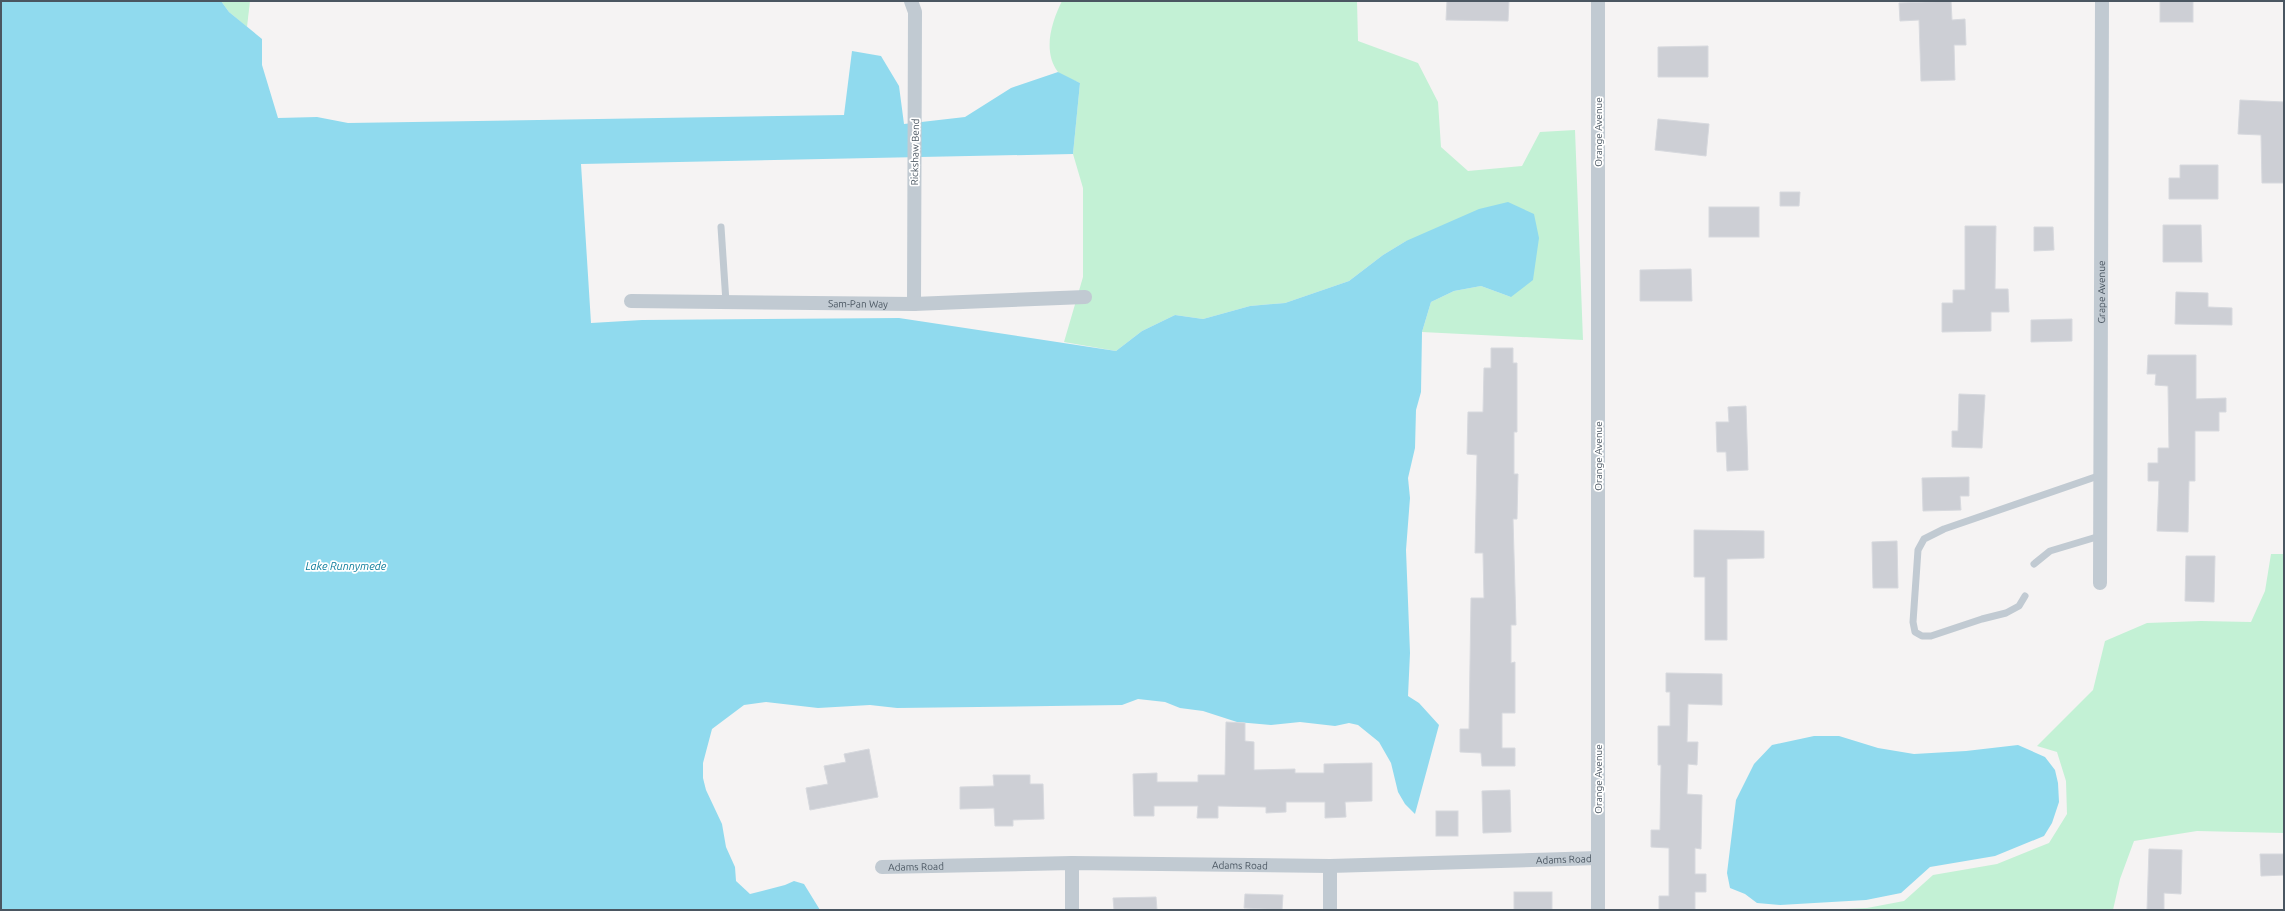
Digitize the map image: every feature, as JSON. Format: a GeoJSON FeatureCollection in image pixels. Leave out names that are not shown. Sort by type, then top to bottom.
{"type":"FeatureCollection","features":[{"type":"Feature","properties":{"kind":"street","name":"Rickshaw Bend"},"geometry":{"type":"LineString","coordinates":[[911,1],[915,12],[916,113],[914,304]]}},
{"type":"Feature","properties":{"kind":"street","name":"Orange Avenue"},"geometry":{"type":"LineString","coordinates":[[1598,1],[1598,910]]}},
{"type":"Feature","properties":{"kind":"street","name":"Grape Avenue"},"geometry":{"type":"LineString","coordinates":[[2100,583],[2102,1]]}},
{"type":"Feature","properties":{"kind":"street","name":"Sam-Pan Way"},"geometry":{"type":"LineString","coordinates":[[631,301],[914,304],[1085,298]]}},
{"type":"Feature","properties":{"kind":"street","name":"Adams Road"},"geometry":{"type":"LineString","coordinates":[[882,867],[1072,863],[1330,866],[1598,858]]}},
{"type":"Feature","properties":{"kind":"street"},"geometry":{"type":"LineString","coordinates":[[1072,863],[1072,910]]}},
{"type":"Feature","properties":{"kind":"street"},"geometry":{"type":"LineString","coordinates":[[1330,866],[1330,910]]}},
{"type":"Feature","properties":{"kind":"lane"},"geometry":{"type":"LineString","coordinates":[[721,227],[726,302]]}},
{"type":"Feature","properties":{"kind":"lane"},"geometry":{"type":"LineString","coordinates":[[2025,596],[2019,606],[2006,613],[1982,619],[1931,636],[1922,636],[1915,632],[1913,622],[1918,550],[1924,539],[1944,530],[2101,475]]}},
{"type":"Feature","properties":{"kind":"lane"},"geometry":{"type":"LineString","coordinates":[[2034,564],[2050,551],[2100,536]]}},
{"type":"Feature","properties":{"kind":"green space"},"geometry":{"type":"Polygon","coordinates":[[[221,1],[250,1],[247,27],[229,12],[221,1]]]}},
{"type":"Feature","properties":{"kind":"green space"},"geometry":{"type":"Polygon","coordinates":[[[1062,1],[1357,1],[1358,41],[1418,63],[1438,102],[1441,147],[1468,171],[1522,166],[1540,132],[1575,130],[1583,340],[1422,332],[1431,302],[1454,291],[1481,286],[1511,297],[1406,241],[1383,255],[1349,281],[1285,303],[1250,306],[1203,319],[1175,315],[1142,331],[1116,351],[1064,342],[1083,277],[1083,188],[1073,154],[1080,83],[1060,74],[1053,64],[1050,55],[1050,36],[1052,27],[1062,1]]]}},
{"type":"Feature","properties":{"kind":"green space"},"geometry":{"type":"Polygon","coordinates":[[[2271,554],[2284,554],[2284,833],[2197,831],[2134,841],[2120,879],[2113,910],[1823,910],[1867,908],[1904,901],[1933,875],[1997,864],[2049,843],[2067,814],[2066,781],[2057,752],[2037,746],[2093,690],[2105,641],[2147,623],[2201,621],[2251,622],[2265,591],[2271,554]]]}},
{"type":"Feature","properties":{"kind":"water","name":"Lake Runnymede"},"geometry":{"type":"Polygon","coordinates":[[[1,1],[221,1],[229,12],[262,39],[262,65],[278,118],[317,117],[348,123],[844,115],[852,51],[881,56],[899,86],[904,124],[965,117],[1011,88],[1058,72],[1080,83],[1073,154],[581,164],[591,323],[642,320],[899,318],[1116,351],[1142,331],[1175,315],[1203,319],[1250,306],[1285,303],[1349,281],[1383,255],[1406,241],[1479,209],[1508,202],[1534,214],[1539,238],[1533,280],[1511,297],[1481,286],[1454,291],[1431,302],[1422,332],[1421,392],[1416,410],[1415,448],[1408,478],[1410,498],[1406,550],[1410,653],[1408,696],[1419,703],[1439,725],[1415,814],[1405,804],[1398,792],[1391,763],[1379,742],[1358,725],[1349,723],[1335,726],[1300,722],[1271,725],[1237,722],[1203,711],[1180,708],[1165,702],[1138,699],[1122,705],[897,708],[870,705],[818,708],[766,702],[744,705],[712,729],[703,763],[703,778],[706,790],[722,824],[726,847],[735,867],[736,881],[750,894],[785,885],[794,881],[804,884],[820,910],[1,910],[1,1]]]}},
{"type":"Feature","properties":{"kind":"water"},"geometry":{"type":"Polygon","coordinates":[[[1814,736],[1839,736],[1878,748],[1914,754],[1966,751],[2018,745],[2045,757],[2055,770],[2058,783],[2059,802],[2052,823],[2044,836],[1995,856],[1930,867],[1901,893],[1866,900],[1780,905],[1757,903],[1745,894],[1730,888],[1727,873],[1736,800],[1754,764],[1772,745],[1814,736]]]}},
{"type":"Feature","properties":{"kind":"building"},"geometry":{"type":"Polygon","coordinates":[[[1447,1],[1509,1],[1508,21],[1446,20],[1447,1]]]}},
{"type":"Feature","properties":{"kind":"building"},"geometry":{"type":"Polygon","coordinates":[[[1951,1],[1952,20],[1965,19],[1966,45],[1954,45],[1955,80],[1921,81],[1919,20],[1900,21],[1899,3],[1951,1]]]}},
{"type":"Feature","properties":{"kind":"building"},"geometry":{"type":"Polygon","coordinates":[[[2160,1],[2193,1],[2193,22],[2160,22],[2160,1]]]}},
{"type":"Feature","properties":{"kind":"building"},"geometry":{"type":"Polygon","coordinates":[[[1708,46],[1708,77],[1658,77],[1658,47],[1708,46]]]}},
{"type":"Feature","properties":{"kind":"building"},"geometry":{"type":"Polygon","coordinates":[[[2240,100],[2284,102],[2284,183],[2262,183],[2261,135],[2238,134],[2240,100]]]}},
{"type":"Feature","properties":{"kind":"building"},"geometry":{"type":"Polygon","coordinates":[[[1658,119],[1709,124],[1706,156],[1655,150],[1658,119]]]}},
{"type":"Feature","properties":{"kind":"building"},"geometry":{"type":"Polygon","coordinates":[[[2180,165],[2218,165],[2218,199],[2169,199],[2169,178],[2180,178],[2180,165]]]}},
{"type":"Feature","properties":{"kind":"building"},"geometry":{"type":"Polygon","coordinates":[[[1780,192],[1800,192],[1799,206],[1780,206],[1780,192]]]}},
{"type":"Feature","properties":{"kind":"building"},"geometry":{"type":"Polygon","coordinates":[[[1709,207],[1759,207],[1759,237],[1709,237],[1709,207]]]}},
{"type":"Feature","properties":{"kind":"building"},"geometry":{"type":"Polygon","coordinates":[[[2163,225],[2201,225],[2202,262],[2163,262],[2163,225]]]}},
{"type":"Feature","properties":{"kind":"building"},"geometry":{"type":"Polygon","coordinates":[[[1965,226],[1996,226],[1995,289],[2008,289],[2009,312],[1991,312],[1991,331],[1942,332],[1942,303],[1953,303],[1953,290],[1965,290],[1965,226]]]}},
{"type":"Feature","properties":{"kind":"building"},"geometry":{"type":"Polygon","coordinates":[[[2034,227],[2053,227],[2054,250],[2034,251],[2034,227]]]}},
{"type":"Feature","properties":{"kind":"building"},"geometry":{"type":"Polygon","coordinates":[[[1691,269],[1692,301],[1640,301],[1640,270],[1691,269]]]}},
{"type":"Feature","properties":{"kind":"building"},"geometry":{"type":"Polygon","coordinates":[[[2176,292],[2208,293],[2208,307],[2232,308],[2232,325],[2175,324],[2176,292]]]}},
{"type":"Feature","properties":{"kind":"building"},"geometry":{"type":"Polygon","coordinates":[[[2072,319],[2072,341],[2031,342],[2031,320],[2072,319]]]}},
{"type":"Feature","properties":{"kind":"building"},"geometry":{"type":"Polygon","coordinates":[[[1491,348],[1513,348],[1513,363],[1517,363],[1517,432],[1514,432],[1514,474],[1518,474],[1517,519],[1513,519],[1516,625],[1511,625],[1511,663],[1515,662],[1515,713],[1502,713],[1502,748],[1515,748],[1515,766],[1482,766],[1481,753],[1460,752],[1460,729],[1469,729],[1471,598],[1484,598],[1483,553],[1475,553],[1477,455],[1467,454],[1468,412],[1483,412],[1484,368],[1491,368],[1491,348]]]}},
{"type":"Feature","properties":{"kind":"building"},"geometry":{"type":"Polygon","coordinates":[[[2148,355],[2196,355],[2196,399],[2226,398],[2226,412],[2219,412],[2219,431],[2195,431],[2195,481],[2189,481],[2188,532],[2157,531],[2159,481],[2148,481],[2148,463],[2158,463],[2158,448],[2169,448],[2168,386],[2155,385],[2156,374],[2147,374],[2148,355]]]}},
{"type":"Feature","properties":{"kind":"building"},"geometry":{"type":"Polygon","coordinates":[[[1959,394],[1985,395],[1982,448],[1952,447],[1952,431],[1958,431],[1959,394]]]}},
{"type":"Feature","properties":{"kind":"building"},"geometry":{"type":"Polygon","coordinates":[[[1746,406],[1748,470],[1727,471],[1726,452],[1717,452],[1716,422],[1729,422],[1728,407],[1746,406]]]}},
{"type":"Feature","properties":{"kind":"building"},"geometry":{"type":"Polygon","coordinates":[[[1969,477],[1969,496],[1960,496],[1961,510],[1923,511],[1922,478],[1969,477]]]}},
{"type":"Feature","properties":{"kind":"building"},"geometry":{"type":"Polygon","coordinates":[[[1694,530],[1764,531],[1764,558],[1727,559],[1727,640],[1705,640],[1705,577],[1694,577],[1694,530]]]}},
{"type":"Feature","properties":{"kind":"building"},"geometry":{"type":"Polygon","coordinates":[[[1897,541],[1898,588],[1873,588],[1872,542],[1897,541]]]}},
{"type":"Feature","properties":{"kind":"building"},"geometry":{"type":"Polygon","coordinates":[[[2186,556],[2215,556],[2214,602],[2185,601],[2186,556]]]}},
{"type":"Feature","properties":{"kind":"building"},"geometry":{"type":"Polygon","coordinates":[[[1666,673],[1722,674],[1722,705],[1688,704],[1687,742],[1698,742],[1697,765],[1688,764],[1687,794],[1702,795],[1701,849],[1695,848],[1695,874],[1706,874],[1706,892],[1695,892],[1695,910],[1659,910],[1659,896],[1669,896],[1669,848],[1651,847],[1651,830],[1660,830],[1661,765],[1658,765],[1658,726],[1670,726],[1670,692],[1666,692],[1666,673]]]}},
{"type":"Feature","properties":{"kind":"building"},"geometry":{"type":"Polygon","coordinates":[[[1226,722],[1245,723],[1245,741],[1254,742],[1254,770],[1295,769],[1295,773],[1324,773],[1324,764],[1372,763],[1372,801],[1345,802],[1346,817],[1325,818],[1325,802],[1286,802],[1286,812],[1266,813],[1266,807],[1218,806],[1218,818],[1197,818],[1198,806],[1154,806],[1154,816],[1134,816],[1133,774],[1157,773],[1157,782],[1198,782],[1198,775],[1225,775],[1226,722]]]}},
{"type":"Feature","properties":{"kind":"building"},"geometry":{"type":"Polygon","coordinates":[[[869,749],[878,797],[810,810],[806,788],[828,784],[824,766],[846,762],[844,754],[869,749]]]}},
{"type":"Feature","properties":{"kind":"building"},"geometry":{"type":"Polygon","coordinates":[[[993,775],[1030,775],[1030,784],[1043,784],[1044,819],[1013,820],[1013,826],[995,826],[994,808],[960,809],[960,787],[994,786],[993,775]]]}},
{"type":"Feature","properties":{"kind":"building"},"geometry":{"type":"Polygon","coordinates":[[[1510,790],[1511,832],[1483,833],[1482,791],[1510,790]]]}},
{"type":"Feature","properties":{"kind":"building"},"geometry":{"type":"Polygon","coordinates":[[[1436,811],[1458,811],[1458,836],[1436,836],[1436,811]]]}},
{"type":"Feature","properties":{"kind":"building"},"geometry":{"type":"Polygon","coordinates":[[[2149,849],[2182,850],[2181,894],[2164,893],[2164,910],[2147,910],[2149,849]]]}},
{"type":"Feature","properties":{"kind":"building"},"geometry":{"type":"Polygon","coordinates":[[[2260,854],[2284,854],[2284,875],[2261,876],[2260,854]]]}},
{"type":"Feature","properties":{"kind":"building"},"geometry":{"type":"Polygon","coordinates":[[[1514,892],[1552,892],[1552,910],[1514,910],[1514,892]]]}},
{"type":"Feature","properties":{"kind":"building"},"geometry":{"type":"Polygon","coordinates":[[[1245,894],[1283,895],[1282,910],[1244,908],[1245,894]]]}},
{"type":"Feature","properties":{"kind":"building"},"geometry":{"type":"Polygon","coordinates":[[[1156,897],[1157,910],[1114,910],[1113,898],[1156,897]]]}}]}
